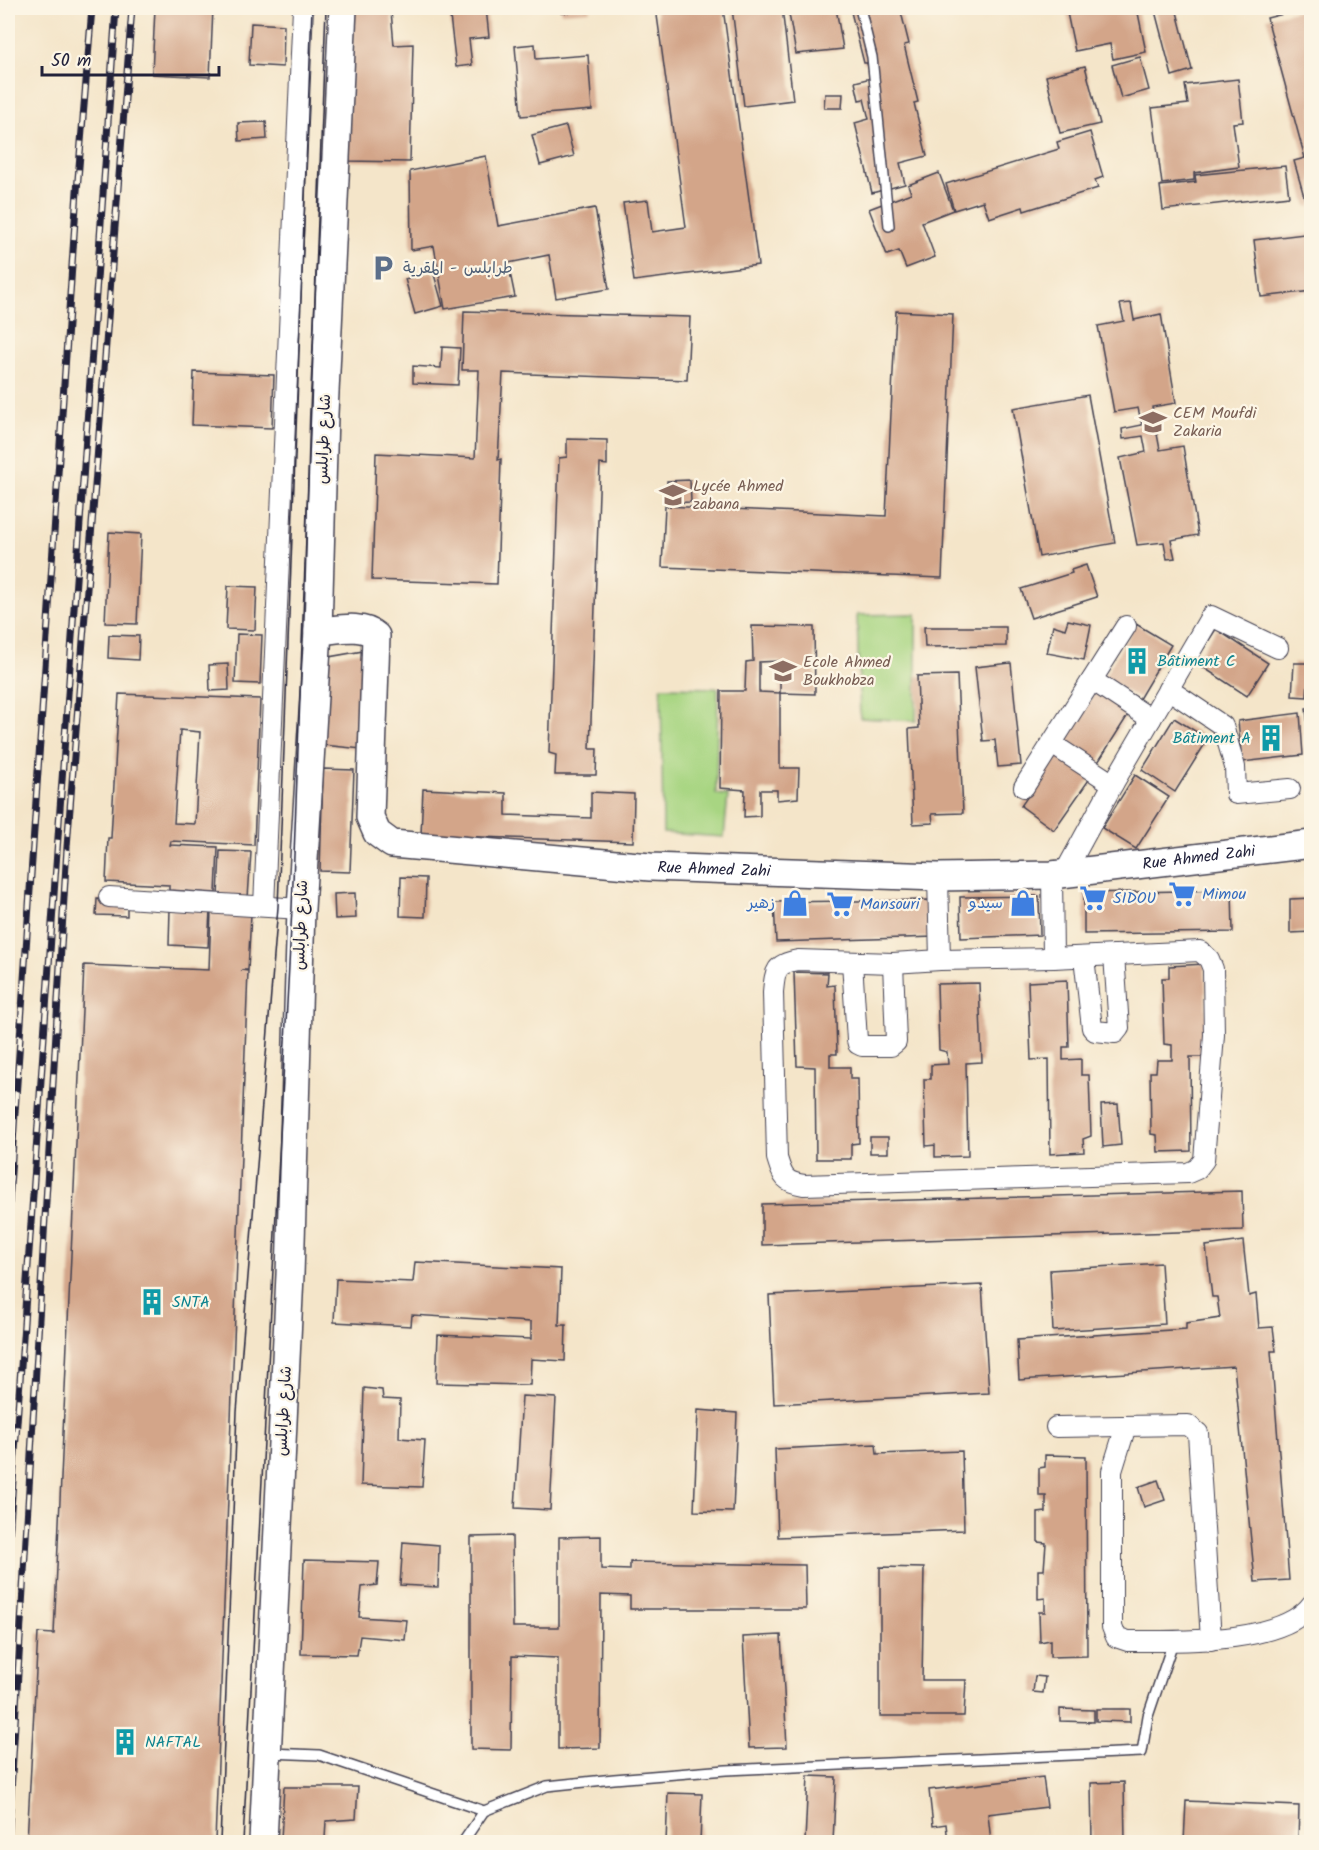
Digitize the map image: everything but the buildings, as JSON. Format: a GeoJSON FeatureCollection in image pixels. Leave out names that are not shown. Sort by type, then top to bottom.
{"type":"FeatureCollection","features":[{"type":"Feature","properties":{"kind":"main road","name":"شارع طرابلس"},"geometry":{"type":"LineString","coordinates":[[263,1842],[290,1275],[301,909],[318,631],[325,402],[343,8]]}},
{"type":"Feature","properties":{"kind":"main road","name":"Rue Ahmed Zahi"},"geometry":{"type":"LineString","coordinates":[[318,631],[370,630],[376,636],[370,817],[377,833],[392,844],[650,867],[938,877],[1058,875],[1311,844]]}},
{"type":"Feature","properties":{"kind":"street"},"geometry":{"type":"LineString","coordinates":[[264,906],[303,8]]}},
{"type":"Feature","properties":{"kind":"street"},"geometry":{"type":"LineString","coordinates":[[1053,958],[1058,875],[1211,615],[1278,648]]}},
{"type":"Feature","properties":{"kind":"street"},"geometry":{"type":"LineString","coordinates":[[1024,787],[1126,626]]}},
{"type":"Feature","properties":{"kind":"street"},"geometry":{"type":"LineString","coordinates":[[1092,680],[1150,719]]}},
{"type":"Feature","properties":{"kind":"street"},"geometry":{"type":"LineString","coordinates":[[1168,689],[1223,726],[1235,767],[1236,794],[1290,789]]}},
{"type":"Feature","properties":{"kind":"street"},"geometry":{"type":"LineString","coordinates":[[1052,744],[1113,784]]}},
{"type":"Feature","properties":{"kind":"street"},"geometry":{"type":"LineString","coordinates":[[938,877],[940,960]]}},
{"type":"Feature","properties":{"kind":"street"},"geometry":{"type":"LineString","coordinates":[[109,897],[301,909]]}},
{"type":"Feature","properties":{"kind":"street"},"geometry":{"type":"LineString","coordinates":[[1200,951],[1209,958],[1213,969],[1214,1035],[1204,1160],[1197,1169],[1188,1173],[804,1185],[790,1183],[782,1174],[777,1158],[772,992],[774,973],[784,963],[798,960],[893,963],[1084,957],[1200,951]]}},
{"type":"Feature","properties":{"kind":"street"},"geometry":{"type":"LineString","coordinates":[[1084,957],[1092,1028],[1095,1031],[1114,1033],[1119,1028],[1114,955]]}},
{"type":"Feature","properties":{"kind":"street"},"geometry":{"type":"LineString","coordinates":[[852,962],[857,1040],[862,1046],[891,1046],[896,1042],[893,963]]}},
{"type":"Feature","properties":{"kind":"street"},"geometry":{"type":"LineString","coordinates":[[1056,1427],[1188,1425],[1198,1433],[1210,1640]]}},
{"type":"Feature","properties":{"kind":"street"},"geometry":{"type":"LineString","coordinates":[[1126,1426],[1112,1471],[1112,1627],[1116,1637],[1128,1641],[1210,1640],[1278,1628],[1305,1614],[1311,1604]]}},
{"type":"Feature","properties":{"kind":"lane"},"geometry":{"type":"LineString","coordinates":[[860,8],[872,57],[889,226]]}},
{"type":"Feature","properties":{"kind":"lane"},"geometry":{"type":"LineString","coordinates":[[463,1842],[484,1811],[547,1786],[726,1770],[1142,1752],[1148,1716],[1174,1641]]}},
{"type":"Feature","properties":{"kind":"lane"},"geometry":{"type":"LineString","coordinates":[[267,1753],[319,1755],[484,1811]]}},
{"type":"Feature","properties":{"kind":"green space"},"geometry":{"type":"Polygon","coordinates":[[[916,614],[916,721],[860,718],[857,615],[916,614]]]}},
{"type":"Feature","properties":{"kind":"green space"},"geometry":{"type":"Polygon","coordinates":[[[661,687],[718,688],[716,794],[728,795],[724,837],[663,833],[661,687]]]}},
{"type":"Feature","properties":{"kind":"tram line"},"geometry":{"type":"LineString","coordinates":[[220,1842],[237,1412],[278,907],[312,8]]}},
{"type":"Feature","properties":{"kind":"tram line"},"geometry":{"type":"LineString","coordinates":[[243,1842],[292,908],[326,8]]}},
{"type":"Feature","properties":{"kind":"railway"},"geometry":{"type":"LineString","coordinates":[[8,1217],[77,191],[92,8]]}},
{"type":"Feature","properties":{"kind":"railway"},"geometry":{"type":"LineString","coordinates":[[8,1552],[116,8]]}},
{"type":"Feature","properties":{"kind":"railway"},"geometry":{"type":"LineString","coordinates":[[8,1842],[67,847],[132,8]]}},
{"type":"Feature","properties":{"kind":"place","name":"طرابلس - المقرية"},"geometry":{"type":"Point","coordinates":[383,268]}},
{"type":"Feature","properties":{"kind":"place","name":"CEM Moufdi Zakaria"},"geometry":{"type":"Point","coordinates":[1153,422]}},
{"type":"Feature","properties":{"kind":"place","name":"Lycée Ahmed zabana"},"geometry":{"type":"Point","coordinates":[673,495]}},
{"type":"Feature","properties":{"kind":"place","name":"Bâtiment C"},"geometry":{"type":"Point","coordinates":[1137,661]}},
{"type":"Feature","properties":{"kind":"place","name":"Ecole Ahmed Boukhobza"},"geometry":{"type":"Point","coordinates":[783,671]}},
{"type":"Feature","properties":{"kind":"place","name":"Bâtiment A"},"geometry":{"type":"Point","coordinates":[1271,738]}},
{"type":"Feature","properties":{"kind":"place","name":"Mimou"},"geometry":{"type":"Point","coordinates":[1182,894]}},
{"type":"Feature","properties":{"kind":"place","name":"SIDOU"},"geometry":{"type":"Point","coordinates":[1093,898]}},
{"type":"Feature","properties":{"kind":"place","name":"زهير"},"geometry":{"type":"Point","coordinates":[795,903]}},
{"type":"Feature","properties":{"kind":"place","name":"سيدو"},"geometry":{"type":"Point","coordinates":[1023,903]}},
{"type":"Feature","properties":{"kind":"place","name":"Mansouri"},"geometry":{"type":"Point","coordinates":[840,904]}},
{"type":"Feature","properties":{"kind":"place","name":"SNTA"},"geometry":{"type":"Point","coordinates":[152,1302]}},
{"type":"Feature","properties":{"kind":"place","name":"NAFTAL"},"geometry":{"type":"Point","coordinates":[125,1742]}}]}
